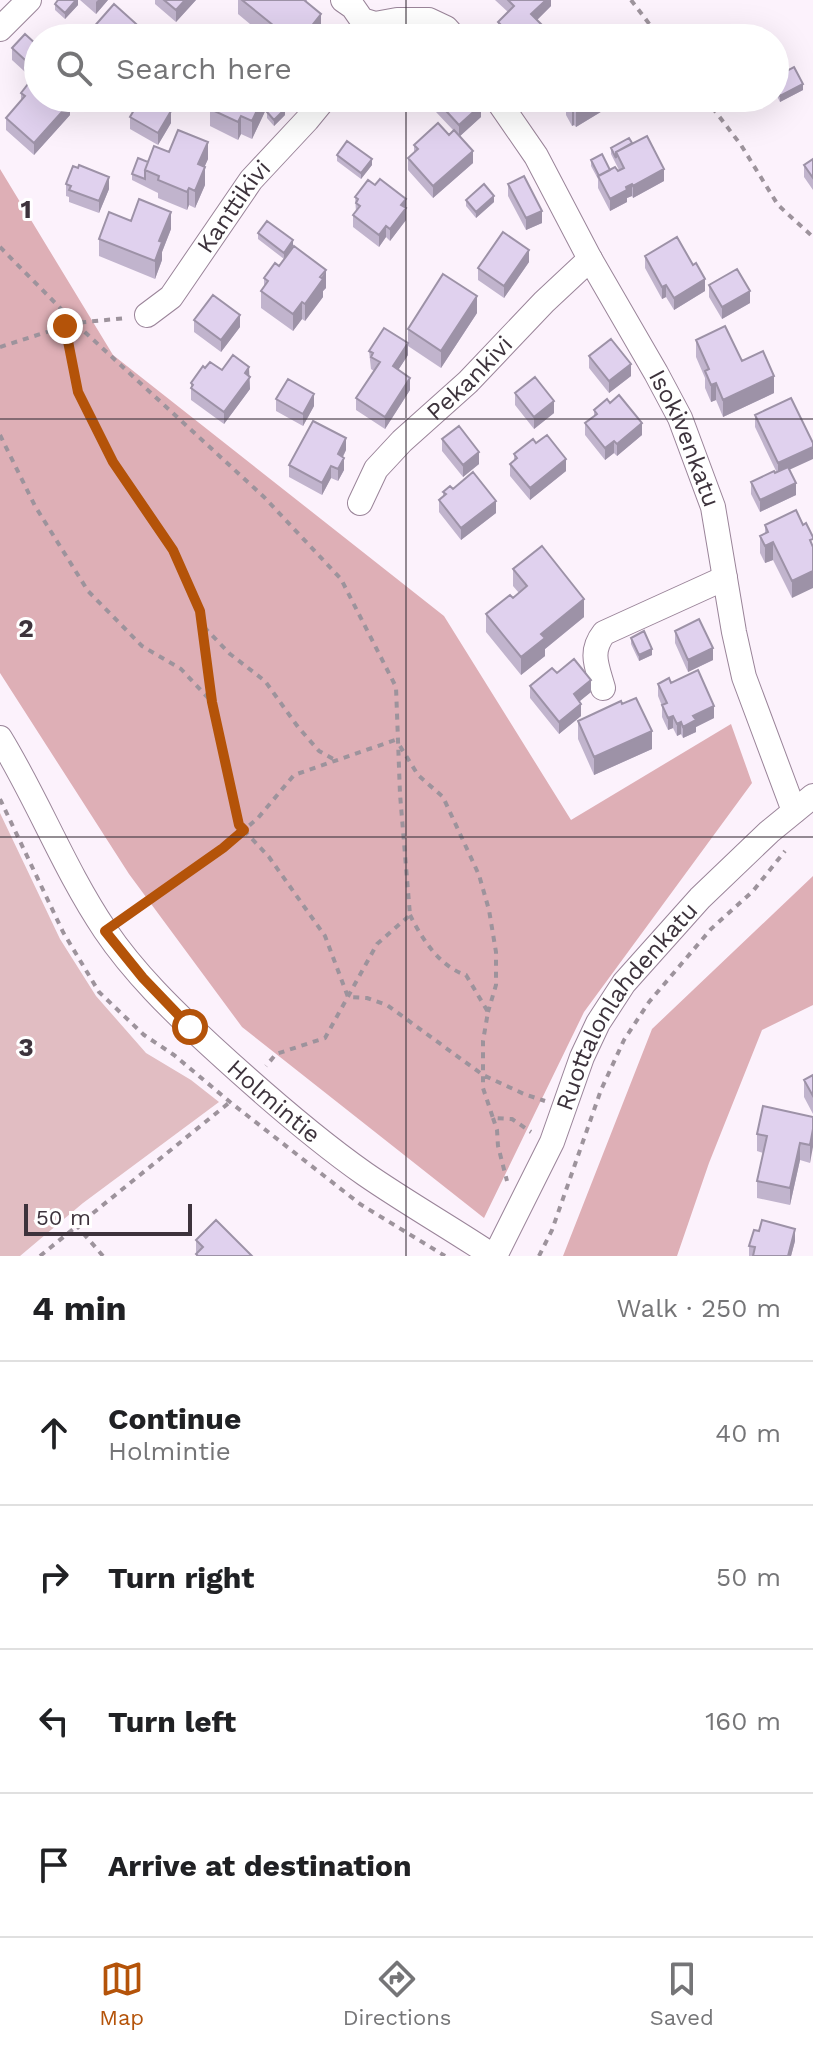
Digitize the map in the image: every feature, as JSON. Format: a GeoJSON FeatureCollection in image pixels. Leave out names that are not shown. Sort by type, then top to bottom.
{"type":"FeatureCollection","features":[{"type":"Feature","properties":{"kind":"street"},"geometry":{"type":"LineString","coordinates":[[0,29],[29,0]]}},
{"type":"Feature","properties":{"kind":"street"},"geometry":{"type":"LineString","coordinates":[[343,0],[353,7],[366,24]]}},
{"type":"Feature","properties":{"kind":"street"},"geometry":{"type":"LineString","coordinates":[[386,24],[397,20],[429,20],[438,24]]}},
{"type":"Feature","properties":{"kind":"street","name":"Kanttikivi"},"geometry":{"type":"LineString","coordinates":[[147,315],[171,297],[251,180],[314,112]]}},
{"type":"Feature","properties":{"kind":"street","name":"Isokivenkatu"},"geometry":{"type":"LineString","coordinates":[[506,112],[536,156],[680,418],[713,507],[744,677],[804,804]]}},
{"type":"Feature","properties":{"kind":"street","name":"Pekankivi"},"geometry":{"type":"LineString","coordinates":[[360,503],[376,469],[402,441],[468,382],[590,259]]}},
{"type":"Feature","properties":{"kind":"street"},"geometry":{"type":"LineString","coordinates":[[603,688],[595,659],[596,643],[604,633],[725,578]]}},
{"type":"Feature","properties":{"kind":"street","name":"Holmintie"},"geometry":{"type":"LineString","coordinates":[[0,738],[85,898],[105,931],[143,978],[251,1083],[311,1132],[366,1174],[494,1256]]}},
{"type":"Feature","properties":{"kind":"street","name":"Ruottalonlahdenkatu"},"geometry":{"type":"LineString","coordinates":[[494,1256],[552,1142],[582,1057],[598,1023],[624,983],[700,898],[769,832],[804,804]]}},
{"type":"Feature","properties":{"kind":"path"},"geometry":{"type":"LineString","coordinates":[[631,0],[649,24]]}},
{"type":"Feature","properties":{"kind":"path"},"geometry":{"type":"LineString","coordinates":[[716,112],[741,145],[778,205],[813,237]]}},
{"type":"Feature","properties":{"kind":"path"},"geometry":{"type":"LineString","coordinates":[[0,247],[75,323],[264,497],[341,579],[396,687],[400,794],[410,915],[423,941],[455,972],[466,975],[488,1012]]}},
{"type":"Feature","properties":{"kind":"path"},"geometry":{"type":"LineString","coordinates":[[0,347],[75,323],[147,315]]}},
{"type":"Feature","properties":{"kind":"path"},"geometry":{"type":"LineString","coordinates":[[65,326],[78,392],[113,462],[173,550],[200,611],[212,702],[239,825],[269,857],[325,936],[348,997]]}},
{"type":"Feature","properties":{"kind":"path"},"geometry":{"type":"LineString","coordinates":[[0,435],[35,506],[88,591],[142,646],[181,669],[212,702]]}},
{"type":"Feature","properties":{"kind":"path"},"geometry":{"type":"LineString","coordinates":[[202,625],[230,654],[265,681],[319,751],[337,761]]}},
{"type":"Feature","properties":{"kind":"path"},"geometry":{"type":"LineString","coordinates":[[105,931],[223,848],[258,818],[294,775],[398,742]]}},
{"type":"Feature","properties":{"kind":"path"},"geometry":{"type":"LineString","coordinates":[[398,742],[418,775],[443,797],[479,875],[489,910],[496,952],[496,985],[483,1041],[483,1088],[497,1130],[498,1146],[516,1214]]}},
{"type":"Feature","properties":{"kind":"path"},"geometry":{"type":"LineString","coordinates":[[539,1256],[552,1230],[601,1090],[624,1040],[649,1002],[711,929],[753,891],[785,851]]}},
{"type":"Feature","properties":{"kind":"path"},"geometry":{"type":"LineString","coordinates":[[251,1083],[276,1054],[325,1038],[377,944],[410,915]]}},
{"type":"Feature","properties":{"kind":"path"},"geometry":{"type":"LineString","coordinates":[[348,997],[367,998],[387,1005],[483,1075],[524,1094],[565,1107]]}},
{"type":"Feature","properties":{"kind":"path"},"geometry":{"type":"LineString","coordinates":[[40,1256],[230,1102]]}},
{"type":"Feature","properties":{"kind":"path"},"geometry":{"type":"LineString","coordinates":[[493,1118],[512,1119],[526,1130],[552,1142]]}},
{"type":"Feature","properties":{"kind":"path"},"geometry":{"type":"LineString","coordinates":[[77,1226],[103,1256]]}},
{"type":"Feature","properties":{"kind":"shaded area"},"geometry":{"type":"Polygon","coordinates":[[[0,169],[113,355],[444,616],[571,820],[731,724],[752,783],[584,1012],[484,1218],[242,1027],[129,874],[0,673],[0,169]]]}},
{"type":"Feature","properties":{"kind":"shaded area"},"geometry":{"type":"Polygon","coordinates":[[[0,813],[60,939],[96,996],[146,1053],[191,1080],[219,1102],[83,1203],[20,1256],[0,1256],[0,813]]]}},
{"type":"Feature","properties":{"kind":"shaded area"},"geometry":{"type":"Polygon","coordinates":[[[813,876],[813,1005],[762,1030],[709,1163],[677,1256],[563,1256],[652,1029],[813,876]]]}},
{"type":"Feature","properties":{"kind":"building"},"geometry":{"type":"Polygon","coordinates":[[[58,0],[76,0],[65,13],[55,4],[58,0]]]}},
{"type":"Feature","properties":{"kind":"building"},"geometry":{"type":"Polygon","coordinates":[[[164,0],[185,0],[176,10],[164,0]]]}},
{"type":"Feature","properties":{"kind":"building"},"geometry":{"type":"Polygon","coordinates":[[[242,0],[304,0],[321,14],[313,24],[272,24],[242,0]]]}},
{"type":"Feature","properties":{"kind":"building"},"geometry":{"type":"Polygon","coordinates":[[[508,0],[546,0],[531,14],[541,24],[500,24],[498,22],[514,6],[508,0]]]}},
{"type":"Feature","properties":{"kind":"building"},"geometry":{"type":"Polygon","coordinates":[[[114,4],[136,24],[96,24],[114,4]]]}},
{"type":"Feature","properties":{"kind":"building"},"geometry":{"type":"Polygon","coordinates":[[[24,35],[24,59],[12,48],[24,35]]]}},
{"type":"Feature","properties":{"kind":"building"},"geometry":{"type":"Polygon","coordinates":[[[794,67],[803,84],[789,91],[789,70],[794,67]]]}},
{"type":"Feature","properties":{"kind":"building"},"geometry":{"type":"Polygon","coordinates":[[[24,97],[24,112],[62,112],[34,143],[6,118],[24,97]]]}},
{"type":"Feature","properties":{"kind":"building"},"geometry":{"type":"Polygon","coordinates":[[[133,112],[170,112],[158,133],[130,117],[133,112]]]}},
{"type":"Feature","properties":{"kind":"building"},"geometry":{"type":"Polygon","coordinates":[[[216,112],[256,112],[252,121],[241,116],[238,122],[216,112]]]}},
{"type":"Feature","properties":{"kind":"building"},"geometry":{"type":"Polygon","coordinates":[[[267,112],[282,112],[274,120],[267,112]]]}},
{"type":"Feature","properties":{"kind":"building"},"geometry":{"type":"Polygon","coordinates":[[[447,112],[473,112],[459,125],[447,112]]]}},
{"type":"Feature","properties":{"kind":"building"},"geometry":{"type":"Polygon","coordinates":[[[438,123],[449,135],[454,130],[473,151],[433,186],[408,158],[418,149],[414,145],[438,123]]]}},
{"type":"Feature","properties":{"kind":"building"},"geometry":{"type":"Polygon","coordinates":[[[178,130],[208,142],[198,164],[205,167],[195,191],[189,188],[187,192],[158,180],[159,176],[145,170],[154,146],[169,152],[178,130]]]}},
{"type":"Feature","properties":{"kind":"building"},"geometry":{"type":"Polygon","coordinates":[[[647,136],[664,169],[626,187],[627,190],[610,199],[598,176],[615,167],[618,171],[624,168],[616,152],[647,136]]]}},
{"type":"Feature","properties":{"kind":"building"},"geometry":{"type":"Polygon","coordinates":[[[629,138],[632,143],[616,152],[616,158],[611,148],[629,138]]]}},
{"type":"Feature","properties":{"kind":"building"},"geometry":{"type":"Polygon","coordinates":[[[347,141],[372,159],[361,173],[337,155],[347,141]]]}},
{"type":"Feature","properties":{"kind":"building"},"geometry":{"type":"Polygon","coordinates":[[[602,154],[610,170],[599,176],[591,160],[602,154]]]}},
{"type":"Feature","properties":{"kind":"building"},"geometry":{"type":"Polygon","coordinates":[[[138,158],[148,162],[145,179],[132,174],[138,158]]]}},
{"type":"Feature","properties":{"kind":"building"},"geometry":{"type":"Polygon","coordinates":[[[813,159],[813,178],[804,165],[813,159]]]}},
{"type":"Feature","properties":{"kind":"building"},"geometry":{"type":"Polygon","coordinates":[[[79,165],[109,177],[99,201],[69,190],[71,186],[66,184],[73,166],[78,168],[79,165]]]}},
{"type":"Feature","properties":{"kind":"building"},"geometry":{"type":"Polygon","coordinates":[[[524,176],[542,211],[526,218],[508,184],[524,176]]]}},
{"type":"Feature","properties":{"kind":"building"},"geometry":{"type":"Polygon","coordinates":[[[380,179],[406,199],[401,205],[406,208],[390,229],[386,226],[379,235],[353,215],[360,206],[355,197],[368,180],[375,185],[380,179]]]}},
{"type":"Feature","properties":{"kind":"building"},"geometry":{"type":"Polygon","coordinates":[[[484,184],[494,196],[476,212],[466,200],[484,184]]]}},
{"type":"Feature","properties":{"kind":"building"},"geometry":{"type":"Polygon","coordinates":[[[139,199],[171,212],[159,241],[162,242],[155,261],[99,239],[109,212],[131,221],[139,199]]]}},
{"type":"Feature","properties":{"kind":"building"},"geometry":{"type":"Polygon","coordinates":[[[267,221],[293,240],[284,253],[258,233],[267,221]]]}},
{"type":"Feature","properties":{"kind":"building"},"geometry":{"type":"Polygon","coordinates":[[[503,232],[529,250],[504,286],[478,268],[503,232]]]}},
{"type":"Feature","properties":{"kind":"building"},"geometry":{"type":"Polygon","coordinates":[[[677,237],[705,279],[674,298],[666,285],[662,287],[645,256],[677,237]]]}},
{"type":"Feature","properties":{"kind":"building"},"geometry":{"type":"Polygon","coordinates":[[[294,246],[326,270],[305,304],[302,302],[293,314],[261,291],[268,281],[264,278],[275,263],[279,266],[294,246]]]}},
{"type":"Feature","properties":{"kind":"building"},"geometry":{"type":"Polygon","coordinates":[[[737,269],[750,291],[722,307],[709,285],[737,269]]]}},
{"type":"Feature","properties":{"kind":"building"},"geometry":{"type":"Polygon","coordinates":[[[443,274],[477,296],[441,351],[408,329],[443,274]]]}},
{"type":"Feature","properties":{"kind":"building"},"geometry":{"type":"Polygon","coordinates":[[[213,295],[240,315],[221,340],[194,320],[213,295]]]}},
{"type":"Feature","properties":{"kind":"building"},"geometry":{"type":"Polygon","coordinates":[[[725,326],[742,361],[763,351],[774,376],[723,400],[716,383],[711,385],[705,371],[709,369],[696,340],[725,326]]]}},
{"type":"Feature","properties":{"kind":"building"},"geometry":{"type":"Polygon","coordinates":[[[384,328],[408,343],[393,366],[410,378],[385,417],[356,398],[380,362],[371,357],[373,353],[369,351],[384,328]]]}},
{"type":"Feature","properties":{"kind":"building"},"geometry":{"type":"Polygon","coordinates":[[[611,339],[631,364],[609,381],[589,356],[611,339]]]}},
{"type":"Feature","properties":{"kind":"building"},"geometry":{"type":"Polygon","coordinates":[[[233,355],[249,367],[245,373],[250,377],[224,412],[191,388],[191,383],[203,366],[205,368],[210,362],[222,370],[233,355]]]}},
{"type":"Feature","properties":{"kind":"building"},"geometry":{"type":"Polygon","coordinates":[[[535,377],[554,401],[534,417],[515,393],[535,377]]]}},
{"type":"Feature","properties":{"kind":"building"},"geometry":{"type":"Polygon","coordinates":[[[288,379],[314,394],[303,414],[276,399],[288,379]]]}},
{"type":"Feature","properties":{"kind":"building"},"geometry":{"type":"Polygon","coordinates":[[[619,395],[642,423],[617,444],[614,441],[605,448],[585,423],[597,414],[594,410],[607,399],[610,403],[619,395]]]}},
{"type":"Feature","properties":{"kind":"building"},"geometry":{"type":"Polygon","coordinates":[[[791,398],[813,447],[778,463],[755,415],[791,398]]]}},
{"type":"Feature","properties":{"kind":"building"},"geometry":{"type":"Polygon","coordinates":[[[313,421],[346,438],[338,454],[344,458],[338,469],[331,466],[322,483],[289,465],[313,421]]]}},
{"type":"Feature","properties":{"kind":"building"},"geometry":{"type":"Polygon","coordinates":[[[459,426],[479,452],[463,465],[442,439],[459,426]]]}},
{"type":"Feature","properties":{"kind":"building"},"geometry":{"type":"Polygon","coordinates":[[[547,435],[566,459],[530,488],[510,464],[517,458],[514,454],[533,439],[536,443],[547,435]]]}},
{"type":"Feature","properties":{"kind":"building"},"geometry":{"type":"Polygon","coordinates":[[[788,467],[796,483],[760,500],[751,482],[788,467]]]}},
{"type":"Feature","properties":{"kind":"building"},"geometry":{"type":"Polygon","coordinates":[[[473,472],[496,501],[461,528],[439,500],[450,486],[453,489],[473,472]]]}},
{"type":"Feature","properties":{"kind":"building"},"geometry":{"type":"Polygon","coordinates":[[[796,510],[813,537],[810,540],[813,571],[792,581],[773,542],[765,546],[760,536],[768,532],[765,525],[796,510]]]}},
{"type":"Feature","properties":{"kind":"building"},"geometry":{"type":"Polygon","coordinates":[[[542,546],[584,599],[541,634],[545,638],[521,657],[486,614],[527,586],[513,569],[542,546]]]}},
{"type":"Feature","properties":{"kind":"building"},"geometry":{"type":"Polygon","coordinates":[[[699,619],[713,648],[688,660],[675,631],[699,619]]]}},
{"type":"Feature","properties":{"kind":"building"},"geometry":{"type":"Polygon","coordinates":[[[644,631],[652,649],[639,655],[631,638],[644,631]]]}},
{"type":"Feature","properties":{"kind":"building"},"geometry":{"type":"Polygon","coordinates":[[[574,659],[591,680],[574,694],[581,704],[559,722],[530,686],[552,668],[557,673],[574,659]]]}},
{"type":"Feature","properties":{"kind":"building"},"geometry":{"type":"Polygon","coordinates":[[[698,670],[714,706],[693,716],[696,720],[683,727],[681,722],[677,724],[673,716],[668,718],[662,705],[667,703],[658,684],[669,678],[671,683],[698,670]]]}},
{"type":"Feature","properties":{"kind":"building"},"geometry":{"type":"Polygon","coordinates":[[[636,698],[652,731],[594,757],[578,721],[621,701],[622,704],[636,698]]]}},
{"type":"Feature","properties":{"kind":"building"},"geometry":{"type":"Polygon","coordinates":[[[813,1075],[813,1096],[804,1080],[813,1075]]]}},
{"type":"Feature","properties":{"kind":"building"},"geometry":{"type":"Polygon","coordinates":[[[763,1106],[813,1117],[810,1145],[800,1143],[790,1188],[757,1181],[767,1136],[757,1134],[763,1106]]]}},
{"type":"Feature","properties":{"kind":"building"},"geometry":{"type":"Polygon","coordinates":[[[216,1220],[252,1256],[196,1254],[203,1247],[196,1240],[216,1220]]]}},
{"type":"Feature","properties":{"kind":"building"},"geometry":{"type":"Polygon","coordinates":[[[762,1220],[795,1229],[788,1256],[753,1256],[755,1247],[749,1246],[754,1230],[759,1231],[762,1220]]]}},
{"type":"Feature","properties":{"kind":"route"},"geometry":{"type":"LineString","coordinates":[[65,326],[78,392],[113,462],[173,550],[200,611],[212,702],[239,825],[244,830],[105,931],[143,978],[190,1027]]}}]}
